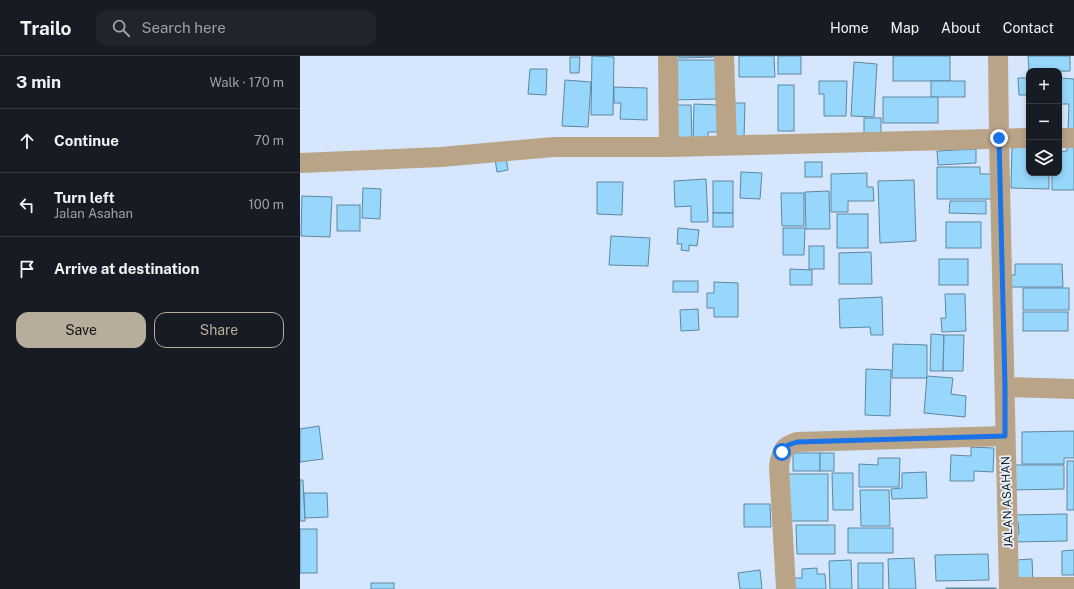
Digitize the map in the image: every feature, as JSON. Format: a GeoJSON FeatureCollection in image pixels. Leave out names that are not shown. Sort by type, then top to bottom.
{"type":"FeatureCollection","features":[{"type":"Feature","properties":{"kind":"street"},"geometry":{"type":"LineString","coordinates":[[668,56],[669,147]]}},
{"type":"Feature","properties":{"kind":"street"},"geometry":{"type":"LineString","coordinates":[[724,56],[727,145]]}},
{"type":"Feature","properties":{"kind":"street","name":"JALAN ASAHAN"},"geometry":{"type":"LineString","coordinates":[[998,56],[1009,588]]}},
{"type":"Feature","properties":{"kind":"street"},"geometry":{"type":"LineString","coordinates":[[300,163],[441,157],[554,147],[669,147],[1026,138]]}},
{"type":"Feature","properties":{"kind":"street"},"geometry":{"type":"LineString","coordinates":[[1062,138],[1074,138]]}},
{"type":"Feature","properties":{"kind":"street"},"geometry":{"type":"LineString","coordinates":[[1005,387],[1074,389]]}},
{"type":"Feature","properties":{"kind":"street"},"geometry":{"type":"LineString","coordinates":[[786,589],[779,466],[782,452],[788,445],[797,442],[1005,436]]}},
{"type":"Feature","properties":{"kind":"street"},"geometry":{"type":"LineString","coordinates":[[1009,588],[1074,587]]}},
{"type":"Feature","properties":{"kind":"building"},"geometry":{"type":"Polygon","coordinates":[[[592,56],[614,57],[613,115],[591,115],[592,56]]]}},
{"type":"Feature","properties":{"kind":"building"},"geometry":{"type":"Polygon","coordinates":[[[679,56],[715,56],[715,57],[679,58],[679,56]]]}},
{"type":"Feature","properties":{"kind":"building"},"geometry":{"type":"Polygon","coordinates":[[[739,56],[774,56],[775,77],[739,77],[739,56]]]}},
{"type":"Feature","properties":{"kind":"building"},"geometry":{"type":"Polygon","coordinates":[[[778,56],[801,56],[801,74],[778,74],[778,56]]]}},
{"type":"Feature","properties":{"kind":"building"},"geometry":{"type":"Polygon","coordinates":[[[893,56],[950,56],[950,81],[893,81],[893,56]]]}},
{"type":"Feature","properties":{"kind":"building"},"geometry":{"type":"Polygon","coordinates":[[[1028,56],[1070,56],[1070,71],[1062,71],[1062,68],[1029,68],[1028,56]]]}},
{"type":"Feature","properties":{"kind":"building"},"geometry":{"type":"Polygon","coordinates":[[[570,57],[580,57],[579,73],[570,73],[570,57]]]}},
{"type":"Feature","properties":{"kind":"building"},"geometry":{"type":"Polygon","coordinates":[[[671,60],[716,60],[716,99],[672,100],[671,60]]]}},
{"type":"Feature","properties":{"kind":"building"},"geometry":{"type":"Polygon","coordinates":[[[854,62],[877,64],[874,117],[851,116],[854,62]]]}},
{"type":"Feature","properties":{"kind":"building"},"geometry":{"type":"Polygon","coordinates":[[[530,69],[547,69],[546,95],[528,94],[530,69]]]}},
{"type":"Feature","properties":{"kind":"building"},"geometry":{"type":"Polygon","coordinates":[[[1018,78],[1026,78],[1026,95],[1019,95],[1018,78]]]}},
{"type":"Feature","properties":{"kind":"building"},"geometry":{"type":"Polygon","coordinates":[[[1062,78],[1074,79],[1074,131],[1068,130],[1069,104],[1062,104],[1062,78]]]}},
{"type":"Feature","properties":{"kind":"building"},"geometry":{"type":"Polygon","coordinates":[[[565,80],[591,82],[588,127],[562,126],[565,80]]]}},
{"type":"Feature","properties":{"kind":"building"},"geometry":{"type":"Polygon","coordinates":[[[819,81],[847,81],[846,116],[824,116],[824,94],[819,94],[819,81]]]}},
{"type":"Feature","properties":{"kind":"building"},"geometry":{"type":"Polygon","coordinates":[[[931,81],[965,81],[965,97],[931,97],[931,81]]]}},
{"type":"Feature","properties":{"kind":"building"},"geometry":{"type":"Polygon","coordinates":[[[778,85],[794,85],[794,131],[778,131],[778,85]]]}},
{"type":"Feature","properties":{"kind":"building"},"geometry":{"type":"Polygon","coordinates":[[[614,87],[647,88],[647,120],[620,119],[621,103],[614,103],[614,87]]]}},
{"type":"Feature","properties":{"kind":"building"},"geometry":{"type":"Polygon","coordinates":[[[883,97],[938,97],[938,123],[883,123],[883,97]]]}},
{"type":"Feature","properties":{"kind":"building"},"geometry":{"type":"Polygon","coordinates":[[[730,103],[745,103],[744,138],[730,137],[730,103]]]}},
{"type":"Feature","properties":{"kind":"building"},"geometry":{"type":"Polygon","coordinates":[[[694,104],[718,105],[718,132],[708,132],[708,143],[693,143],[694,104]]]}},
{"type":"Feature","properties":{"kind":"building"},"geometry":{"type":"Polygon","coordinates":[[[671,105],[691,105],[692,143],[671,143],[671,105]]]}},
{"type":"Feature","properties":{"kind":"building"},"geometry":{"type":"Polygon","coordinates":[[[864,118],[881,118],[881,136],[864,136],[864,118]]]}},
{"type":"Feature","properties":{"kind":"building"},"geometry":{"type":"Polygon","coordinates":[[[1067,145],[1074,145],[1074,190],[1052,190],[1052,176],[1062,176],[1062,152],[1067,151],[1067,145]]]}},
{"type":"Feature","properties":{"kind":"building"},"geometry":{"type":"Polygon","coordinates":[[[1012,147],[1026,147],[1026,176],[1049,176],[1049,189],[1011,188],[1012,147]]]}},
{"type":"Feature","properties":{"kind":"building"},"geometry":{"type":"Polygon","coordinates":[[[976,149],[976,163],[938,165],[937,151],[976,149]]]}},
{"type":"Feature","properties":{"kind":"building"},"geometry":{"type":"Polygon","coordinates":[[[506,157],[508,170],[497,172],[495,159],[506,157]]]}},
{"type":"Feature","properties":{"kind":"building"},"geometry":{"type":"Polygon","coordinates":[[[805,162],[822,162],[822,177],[805,177],[805,162]]]}},
{"type":"Feature","properties":{"kind":"building"},"geometry":{"type":"Polygon","coordinates":[[[937,167],[980,167],[980,174],[992,174],[992,199],[937,199],[937,167]]]}},
{"type":"Feature","properties":{"kind":"building"},"geometry":{"type":"Polygon","coordinates":[[[741,172],[762,173],[760,199],[740,198],[741,172]]]}},
{"type":"Feature","properties":{"kind":"building"},"geometry":{"type":"Polygon","coordinates":[[[867,173],[867,187],[873,187],[874,201],[848,201],[848,212],[831,212],[831,174],[867,173]]]}},
{"type":"Feature","properties":{"kind":"building"},"geometry":{"type":"Polygon","coordinates":[[[706,179],[708,222],[691,222],[691,206],[675,207],[674,181],[706,179]]]}},
{"type":"Feature","properties":{"kind":"building"},"geometry":{"type":"Polygon","coordinates":[[[914,180],[916,241],[880,243],[878,181],[914,180]]]}},
{"type":"Feature","properties":{"kind":"building"},"geometry":{"type":"Polygon","coordinates":[[[713,181],[733,181],[733,213],[713,213],[713,181]]]}},
{"type":"Feature","properties":{"kind":"building"},"geometry":{"type":"Polygon","coordinates":[[[597,182],[623,182],[622,215],[597,214],[597,182]]]}},
{"type":"Feature","properties":{"kind":"building"},"geometry":{"type":"Polygon","coordinates":[[[363,188],[381,189],[380,219],[362,218],[363,188]]]}},
{"type":"Feature","properties":{"kind":"building"},"geometry":{"type":"Polygon","coordinates":[[[829,191],[830,229],[806,229],[805,192],[829,191]]]}},
{"type":"Feature","properties":{"kind":"building"},"geometry":{"type":"Polygon","coordinates":[[[781,193],[804,193],[804,226],[782,226],[781,193]]]}},
{"type":"Feature","properties":{"kind":"building"},"geometry":{"type":"Polygon","coordinates":[[[302,196],[332,197],[330,237],[301,236],[302,196]]]}},
{"type":"Feature","properties":{"kind":"building"},"geometry":{"type":"Polygon","coordinates":[[[950,201],[986,201],[986,214],[949,213],[950,201]]]}},
{"type":"Feature","properties":{"kind":"building"},"geometry":{"type":"Polygon","coordinates":[[[337,205],[360,205],[360,231],[337,231],[337,205]]]}},
{"type":"Feature","properties":{"kind":"building"},"geometry":{"type":"Polygon","coordinates":[[[713,213],[733,213],[733,227],[713,227],[713,213]]]}},
{"type":"Feature","properties":{"kind":"building"},"geometry":{"type":"Polygon","coordinates":[[[837,214],[868,214],[868,248],[837,248],[837,214]]]}},
{"type":"Feature","properties":{"kind":"building"},"geometry":{"type":"Polygon","coordinates":[[[946,222],[981,222],[981,248],[946,248],[946,222]]]}},
{"type":"Feature","properties":{"kind":"building"},"geometry":{"type":"Polygon","coordinates":[[[678,228],[699,230],[697,246],[689,245],[689,251],[681,250],[682,244],[677,244],[678,228]]]}},
{"type":"Feature","properties":{"kind":"building"},"geometry":{"type":"Polygon","coordinates":[[[783,228],[805,228],[804,255],[783,255],[783,228]]]}},
{"type":"Feature","properties":{"kind":"building"},"geometry":{"type":"Polygon","coordinates":[[[611,236],[650,238],[648,266],[609,265],[611,236]]]}},
{"type":"Feature","properties":{"kind":"building"},"geometry":{"type":"Polygon","coordinates":[[[809,246],[824,246],[824,269],[809,269],[809,246]]]}},
{"type":"Feature","properties":{"kind":"building"},"geometry":{"type":"Polygon","coordinates":[[[871,252],[872,284],[839,284],[839,253],[871,252]]]}},
{"type":"Feature","properties":{"kind":"building"},"geometry":{"type":"Polygon","coordinates":[[[939,259],[968,259],[968,285],[939,285],[939,259]]]}},
{"type":"Feature","properties":{"kind":"building"},"geometry":{"type":"Polygon","coordinates":[[[1015,264],[1062,264],[1063,287],[1008,287],[1008,275],[1015,275],[1015,264]]]}},
{"type":"Feature","properties":{"kind":"building"},"geometry":{"type":"Polygon","coordinates":[[[790,269],[812,270],[812,285],[790,285],[790,269]]]}},
{"type":"Feature","properties":{"kind":"building"},"geometry":{"type":"Polygon","coordinates":[[[673,281],[698,281],[698,292],[673,292],[673,281]]]}},
{"type":"Feature","properties":{"kind":"building"},"geometry":{"type":"Polygon","coordinates":[[[714,282],[738,283],[738,317],[714,317],[714,308],[707,308],[707,293],[714,293],[714,282]]]}},
{"type":"Feature","properties":{"kind":"building"},"geometry":{"type":"Polygon","coordinates":[[[1023,288],[1069,288],[1069,310],[1023,310],[1023,288]]]}},
{"type":"Feature","properties":{"kind":"building"},"geometry":{"type":"Polygon","coordinates":[[[945,294],[965,294],[966,331],[942,332],[941,318],[946,318],[945,294]]]}},
{"type":"Feature","properties":{"kind":"building"},"geometry":{"type":"Polygon","coordinates":[[[882,297],[883,335],[871,335],[870,327],[840,328],[839,299],[882,297]]]}},
{"type":"Feature","properties":{"kind":"building"},"geometry":{"type":"Polygon","coordinates":[[[698,309],[699,330],[681,331],[680,310],[698,309]]]}},
{"type":"Feature","properties":{"kind":"building"},"geometry":{"type":"Polygon","coordinates":[[[1023,312],[1068,312],[1068,331],[1023,331],[1023,312]]]}},
{"type":"Feature","properties":{"kind":"building"},"geometry":{"type":"Polygon","coordinates":[[[931,334],[944,335],[943,371],[930,371],[931,334]]]}},
{"type":"Feature","properties":{"kind":"building"},"geometry":{"type":"Polygon","coordinates":[[[944,335],[964,335],[963,371],[943,371],[944,335]]]}},
{"type":"Feature","properties":{"kind":"building"},"geometry":{"type":"Polygon","coordinates":[[[893,344],[927,345],[927,378],[892,378],[893,344]]]}},
{"type":"Feature","properties":{"kind":"building"},"geometry":{"type":"Polygon","coordinates":[[[866,369],[891,370],[890,416],[865,415],[866,369]]]}},
{"type":"Feature","properties":{"kind":"building"},"geometry":{"type":"Polygon","coordinates":[[[927,376],[953,378],[951,394],[966,396],[965,417],[924,413],[927,376]]]}},
{"type":"Feature","properties":{"kind":"building"},"geometry":{"type":"Polygon","coordinates":[[[319,426],[323,459],[300,462],[300,429],[319,426]]]}},
{"type":"Feature","properties":{"kind":"building"},"geometry":{"type":"Polygon","coordinates":[[[1074,431],[1074,458],[1064,458],[1064,464],[1022,464],[1022,432],[1074,431]]]}},
{"type":"Feature","properties":{"kind":"building"},"geometry":{"type":"Polygon","coordinates":[[[971,447],[994,448],[993,472],[974,471],[974,481],[950,481],[951,455],[971,456],[971,447]]]}},
{"type":"Feature","properties":{"kind":"building"},"geometry":{"type":"Polygon","coordinates":[[[793,453],[820,453],[820,471],[793,471],[793,453]]]}},
{"type":"Feature","properties":{"kind":"building"},"geometry":{"type":"Polygon","coordinates":[[[820,453],[834,453],[834,471],[820,471],[820,453]]]}},
{"type":"Feature","properties":{"kind":"building"},"geometry":{"type":"Polygon","coordinates":[[[878,458],[900,458],[899,487],[859,487],[859,464],[878,465],[878,458]]]}},
{"type":"Feature","properties":{"kind":"building"},"geometry":{"type":"Polygon","coordinates":[[[1067,461],[1074,461],[1074,510],[1067,510],[1067,461]]]}},
{"type":"Feature","properties":{"kind":"building"},"geometry":{"type":"Polygon","coordinates":[[[1010,465],[1064,465],[1064,489],[1011,490],[1010,465]]]}},
{"type":"Feature","properties":{"kind":"building"},"geometry":{"type":"Polygon","coordinates":[[[926,472],[927,498],[892,499],[891,489],[902,488],[902,473],[926,472]]]}},
{"type":"Feature","properties":{"kind":"building"},"geometry":{"type":"Polygon","coordinates":[[[832,473],[853,473],[853,510],[833,510],[832,473]]]}},
{"type":"Feature","properties":{"kind":"building"},"geometry":{"type":"Polygon","coordinates":[[[787,474],[828,474],[828,521],[787,521],[787,474]]]}},
{"type":"Feature","properties":{"kind":"building"},"geometry":{"type":"Polygon","coordinates":[[[300,480],[303,480],[305,521],[300,521],[300,480]]]}},
{"type":"Feature","properties":{"kind":"building"},"geometry":{"type":"Polygon","coordinates":[[[860,490],[889,490],[890,526],[861,526],[860,490]]]}},
{"type":"Feature","properties":{"kind":"building"},"geometry":{"type":"Polygon","coordinates":[[[304,493],[327,493],[328,517],[305,518],[304,493]]]}},
{"type":"Feature","properties":{"kind":"building"},"geometry":{"type":"Polygon","coordinates":[[[744,504],[770,504],[771,527],[744,527],[744,504]]]}},
{"type":"Feature","properties":{"kind":"building"},"geometry":{"type":"Polygon","coordinates":[[[1067,514],[1067,541],[1014,542],[1014,534],[1019,534],[1018,522],[1012,522],[1012,515],[1067,514]]]}},
{"type":"Feature","properties":{"kind":"building"},"geometry":{"type":"Polygon","coordinates":[[[796,525],[835,525],[835,554],[797,554],[796,525]]]}},
{"type":"Feature","properties":{"kind":"building"},"geometry":{"type":"Polygon","coordinates":[[[848,528],[893,528],[893,553],[848,553],[848,528]]]}},
{"type":"Feature","properties":{"kind":"building"},"geometry":{"type":"Polygon","coordinates":[[[300,529],[317,529],[317,573],[300,573],[300,529]]]}},
{"type":"Feature","properties":{"kind":"building"},"geometry":{"type":"Polygon","coordinates":[[[1074,550],[1074,575],[1062,575],[1062,551],[1074,550]]]}},
{"type":"Feature","properties":{"kind":"building"},"geometry":{"type":"Polygon","coordinates":[[[988,554],[989,580],[936,581],[935,555],[988,554]]]}},
{"type":"Feature","properties":{"kind":"building"},"geometry":{"type":"Polygon","coordinates":[[[914,558],[916,589],[889,589],[888,559],[914,558]]]}},
{"type":"Feature","properties":{"kind":"building"},"geometry":{"type":"Polygon","coordinates":[[[1032,559],[1033,582],[1016,583],[1015,560],[1032,559]]]}},
{"type":"Feature","properties":{"kind":"building"},"geometry":{"type":"Polygon","coordinates":[[[851,560],[852,589],[830,589],[829,561],[851,560]]]}},
{"type":"Feature","properties":{"kind":"building"},"geometry":{"type":"Polygon","coordinates":[[[858,563],[883,563],[883,589],[858,589],[858,563]]]}},
{"type":"Feature","properties":{"kind":"building"},"geometry":{"type":"Polygon","coordinates":[[[817,568],[817,574],[825,574],[826,589],[791,589],[790,578],[802,578],[802,569],[817,568]]]}},
{"type":"Feature","properties":{"kind":"building"},"geometry":{"type":"Polygon","coordinates":[[[760,570],[762,589],[740,589],[738,573],[760,570]]]}},
{"type":"Feature","properties":{"kind":"building"},"geometry":{"type":"Polygon","coordinates":[[[371,583],[394,583],[394,589],[371,589],[371,583]]]}},
{"type":"Feature","properties":{"kind":"building"},"geometry":{"type":"Polygon","coordinates":[[[996,588],[996,589],[946,589],[996,588]]]}},
{"type":"Feature","properties":{"kind":"route"},"geometry":{"type":"LineString","coordinates":[[782,452],[788,445],[797,442],[1005,436],[999,138]]}}]}
